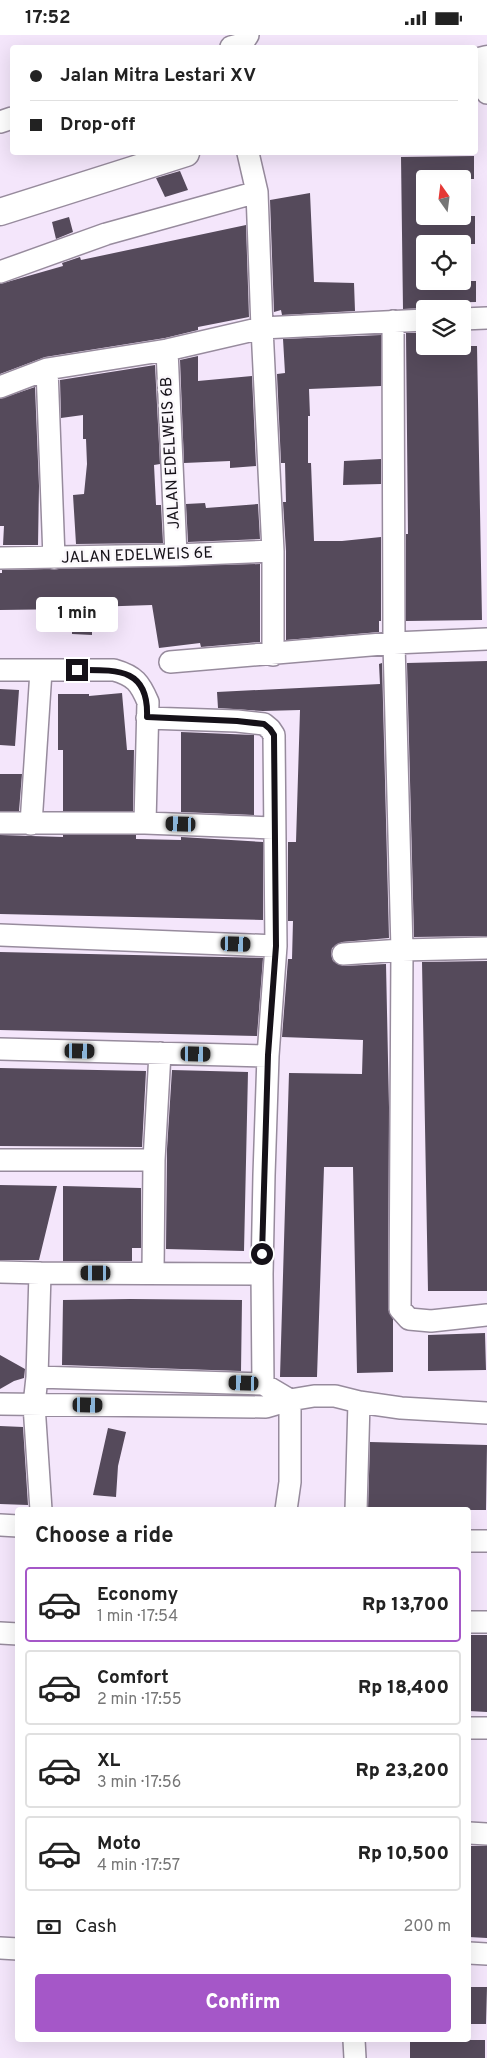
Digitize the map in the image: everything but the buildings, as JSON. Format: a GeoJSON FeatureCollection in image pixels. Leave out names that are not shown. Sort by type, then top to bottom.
{"type":"FeatureCollection","features":[{"type":"Feature","properties":{"kind":"street"},"geometry":{"type":"LineString","coordinates":[[238,45],[242,44],[248,35]]}},
{"type":"Feature","properties":{"kind":"street"},"geometry":{"type":"LineString","coordinates":[[0,212],[180,155]]}},
{"type":"Feature","properties":{"kind":"street"},"geometry":{"type":"LineString","coordinates":[[248,155],[257,192],[273,551],[273,655]]}},
{"type":"Feature","properties":{"kind":"street"},"geometry":{"type":"LineString","coordinates":[[0,272],[106,234],[257,192]]}},
{"type":"Feature","properties":{"kind":"street"},"geometry":{"type":"LineString","coordinates":[[471,319],[487,319]]}},
{"type":"Feature","properties":{"kind":"street"},"geometry":{"type":"LineString","coordinates":[[0,387],[47,369],[167,350],[262,328],[416,320]]}},
{"type":"Feature","properties":{"kind":"street"},"geometry":{"type":"LineString","coordinates":[[393,321],[394,643],[402,951],[400,1309],[409,1319],[423,1320],[487,1315]]}},
{"type":"Feature","properties":{"kind":"street","name":"JALAN EDELWEIS 6B"},"geometry":{"type":"LineString","coordinates":[[167,350],[176,555]]}},
{"type":"Feature","properties":{"kind":"street"},"geometry":{"type":"LineString","coordinates":[[47,369],[54,558]]}},
{"type":"Feature","properties":{"kind":"street","name":"JALAN EDELWEIS 6E"},"geometry":{"type":"LineString","coordinates":[[0,558],[176,555],[273,551]]}},
{"type":"Feature","properties":{"kind":"street"},"geometry":{"type":"LineString","coordinates":[[170,663],[394,643],[487,639]]}},
{"type":"Feature","properties":{"kind":"street"},"geometry":{"type":"LineString","coordinates":[[0,670],[114,670],[129,674],[141,686],[148,702],[145,823]]}},
{"type":"Feature","properties":{"kind":"street"},"geometry":{"type":"LineString","coordinates":[[31,824],[41,671]]}},
{"type":"Feature","properties":{"kind":"street"},"geometry":{"type":"LineString","coordinates":[[147,717],[264,724],[274,735],[273,828],[276,946],[268,1055],[262,1274],[263,1384]]}},
{"type":"Feature","properties":{"kind":"street"},"geometry":{"type":"LineString","coordinates":[[0,823],[145,823],[273,828]]}},
{"type":"Feature","properties":{"kind":"street"},"geometry":{"type":"LineString","coordinates":[[0,935],[276,946]]}},
{"type":"Feature","properties":{"kind":"street"},"geometry":{"type":"LineString","coordinates":[[343,954],[487,948]]}},
{"type":"Feature","properties":{"kind":"street"},"geometry":{"type":"LineString","coordinates":[[0,1049],[268,1055]]}},
{"type":"Feature","properties":{"kind":"street"},"geometry":{"type":"LineString","coordinates":[[153,1273],[154,1160],[160,1053]]}},
{"type":"Feature","properties":{"kind":"street"},"geometry":{"type":"LineString","coordinates":[[0,1160],[154,1160]]}},
{"type":"Feature","properties":{"kind":"street"},"geometry":{"type":"LineString","coordinates":[[0,1272],[262,1274]]}},
{"type":"Feature","properties":{"kind":"street"},"geometry":{"type":"LineString","coordinates":[[40,1273],[37,1377],[34,1405],[41,1507]]}},
{"type":"Feature","properties":{"kind":"street"},"geometry":{"type":"LineString","coordinates":[[37,1377],[263,1384],[290,1400]]}},
{"type":"Feature","properties":{"kind":"street"},"geometry":{"type":"LineString","coordinates":[[0,1404],[266,1407],[314,1396],[335,1396],[359,1402],[400,1408],[487,1413]]}},
{"type":"Feature","properties":{"kind":"street"},"geometry":{"type":"LineString","coordinates":[[286,1507],[290,1482],[290,1400]]}},
{"type":"Feature","properties":{"kind":"street"},"geometry":{"type":"LineString","coordinates":[[356,1507],[359,1402]]}},
{"type":"Feature","properties":{"kind":"street"},"geometry":{"type":"LineString","coordinates":[[0,1525],[15,1526]]}},
{"type":"Feature","properties":{"kind":"street"},"geometry":{"type":"LineString","coordinates":[[471,1541],[487,1541]]}},
{"type":"Feature","properties":{"kind":"street"},"geometry":{"type":"LineString","coordinates":[[471,1622],[487,1622]]}},
{"type":"Feature","properties":{"kind":"street"},"geometry":{"type":"LineString","coordinates":[[0,1633],[15,1634]]}},
{"type":"Feature","properties":{"kind":"street"},"geometry":{"type":"LineString","coordinates":[[471,1728],[487,1728]]}},
{"type":"Feature","properties":{"kind":"street"},"geometry":{"type":"LineString","coordinates":[[471,1833],[487,1833]]}},
{"type":"Feature","properties":{"kind":"street"},"geometry":{"type":"LineString","coordinates":[[0,1948],[15,1949]]}},
{"type":"Feature","properties":{"kind":"street"},"geometry":{"type":"LineString","coordinates":[[471,1953],[487,1954]]}},
{"type":"Feature","properties":{"kind":"street"},"geometry":{"type":"LineString","coordinates":[[354,2042],[355,2058]]}},
{"type":"Feature","properties":{"kind":"route"},"geometry":{"type":"LineString","coordinates":[[77,670],[114,670],[129,674],[141,686],[148,702],[147,717],[264,724],[274,735],[273,828],[276,946],[268,1055],[262,1254]]}}]}
